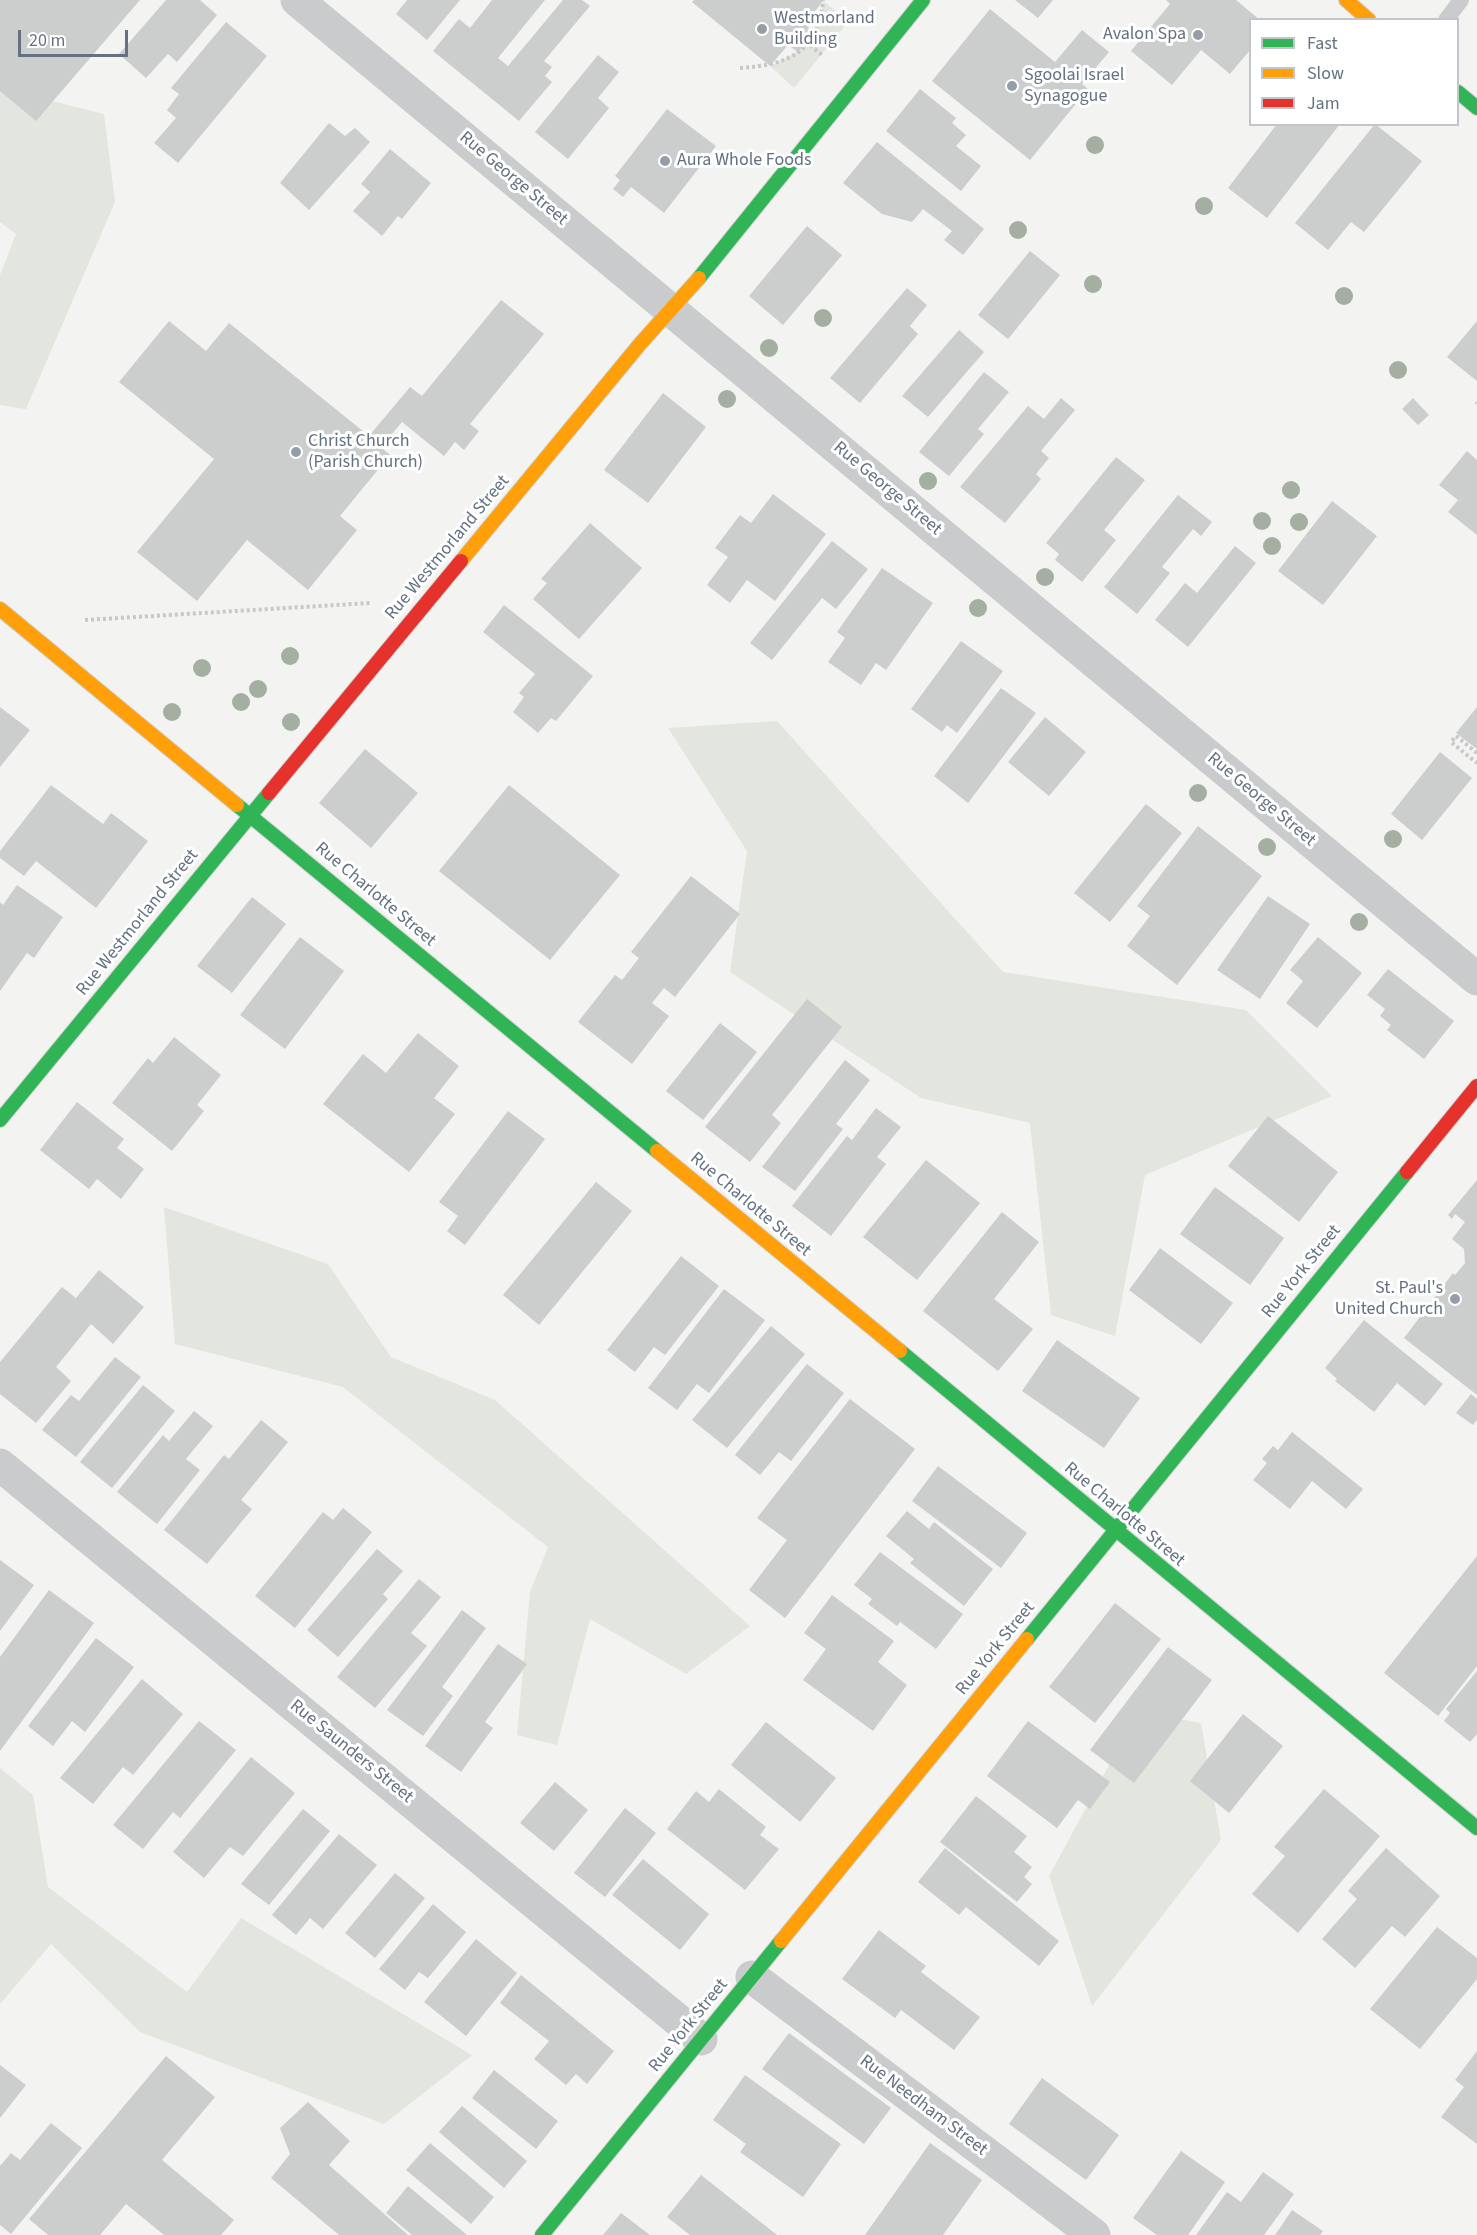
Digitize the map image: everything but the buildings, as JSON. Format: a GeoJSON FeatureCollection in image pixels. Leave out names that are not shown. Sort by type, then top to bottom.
{"type":"FeatureCollection","features":[{"type":"Feature","properties":{"kind":"street","name":"Rue George Street"},"geometry":{"type":"LineString","coordinates":[[297,0],[1477,979]]}},
{"type":"Feature","properties":{"kind":"street","name":"Rue Westmorland Street"},"geometry":{"type":"LineString","coordinates":[[0,1120],[671,310],[923,0]]}},
{"type":"Feature","properties":{"kind":"street"},"geometry":{"type":"LineString","coordinates":[[1346,0],[1367,18]]}},
{"type":"Feature","properties":{"kind":"street"},"geometry":{"type":"LineString","coordinates":[[1459,93],[1477,108]]}},
{"type":"Feature","properties":{"kind":"street","name":"Rue Charlotte Street"},"geometry":{"type":"LineString","coordinates":[[0,609],[1115,1532],[1477,1828]]}},
{"type":"Feature","properties":{"kind":"street","name":"Rue York Street"},"geometry":{"type":"LineString","coordinates":[[542,2235],[1477,1086]]}},
{"type":"Feature","properties":{"kind":"street","name":"Rue Saunders Street"},"geometry":{"type":"LineString","coordinates":[[0,1465],[701,2039]]}},
{"type":"Feature","properties":{"kind":"street","name":"Rue Needham Street"},"geometry":{"type":"LineString","coordinates":[[752,1977],[1095,2235]]}},
{"type":"Feature","properties":{"kind":"lane"},"geometry":{"type":"LineString","coordinates":[[1448,18],[1461,0]]}},
{"type":"Feature","properties":{"kind":"path"},"geometry":{"type":"LineString","coordinates":[[740,68],[776,64],[799,53],[817,31],[823,0]]}},
{"type":"Feature","properties":{"kind":"path"},"geometry":{"type":"LineString","coordinates":[[796,34],[822,55]]}},
{"type":"Feature","properties":{"kind":"path"},"geometry":{"type":"LineString","coordinates":[[85,620],[370,603]]}},
{"type":"Feature","properties":{"kind":"path"},"geometry":{"type":"LineString","coordinates":[[1477,753],[1456,736],[1451,742],[1477,763]]}},
{"type":"Feature","properties":{"kind":"shaded area"},"geometry":{"type":"Polygon","coordinates":[[[823,1],[849,21],[794,88],[770,66],[792,55],[808,42],[818,25],[823,1]]]}},
{"type":"Feature","properties":{"kind":"shaded area"},"geometry":{"type":"Polygon","coordinates":[[[0,88],[104,114],[115,202],[26,409],[0,405],[0,275],[16,234],[0,222],[0,88]]]}},
{"type":"Feature","properties":{"kind":"shaded area"},"geometry":{"type":"Polygon","coordinates":[[[777,721],[1003,972],[1246,1010],[1332,1096],[1145,1175],[1115,1336],[1051,1315],[1030,1123],[921,1098],[730,972],[747,851],[668,728],[777,721]]]}},
{"type":"Feature","properties":{"kind":"shaded area"},"geometry":{"type":"Polygon","coordinates":[[[164,1207],[328,1264],[391,1357],[495,1400],[750,1626],[686,1674],[590,1619],[557,1745],[517,1735],[530,1592],[548,1547],[343,1387],[175,1344],[164,1207]]]}},
{"type":"Feature","properties":{"kind":"shaded area"},"geometry":{"type":"Polygon","coordinates":[[[1138,1712],[1201,1723],[1221,1840],[1092,2006],[1049,1876],[1138,1712]]]}},
{"type":"Feature","properties":{"kind":"shaded area"},"geometry":{"type":"Polygon","coordinates":[[[0,1768],[33,1795],[48,1887],[187,1992],[241,1918],[472,2055],[384,2124],[140,2032],[51,1944],[0,2004],[0,1768]]]}},
{"type":"Feature","properties":{"kind":"traffic: fast"},"geometry":{"type":"LineString","coordinates":[[699,278],[923,0]]}},
{"type":"Feature","properties":{"kind":"traffic: fast"},"geometry":{"type":"LineString","coordinates":[[1459,93],[1477,108]]}},
{"type":"Feature","properties":{"kind":"traffic: fast"},"geometry":{"type":"LineString","coordinates":[[0,1120],[269,793]]}},
{"type":"Feature","properties":{"kind":"traffic: fast"},"geometry":{"type":"LineString","coordinates":[[237,805],[657,1151]]}},
{"type":"Feature","properties":{"kind":"traffic: fast"},"geometry":{"type":"LineString","coordinates":[[1027,1639],[1407,1172]]}},
{"type":"Feature","properties":{"kind":"traffic: fast"},"geometry":{"type":"LineString","coordinates":[[900,1351],[1477,1828]]}},
{"type":"Feature","properties":{"kind":"traffic: fast"},"geometry":{"type":"LineString","coordinates":[[542,2235],[781,1941]]}},
{"type":"Feature","properties":{"kind":"traffic: slow"},"geometry":{"type":"LineString","coordinates":[[1346,0],[1367,18]]}},
{"type":"Feature","properties":{"kind":"traffic: slow"},"geometry":{"type":"LineString","coordinates":[[461,561],[640,344],[699,278]]}},
{"type":"Feature","properties":{"kind":"traffic: slow"},"geometry":{"type":"LineString","coordinates":[[0,609],[237,805]]}},
{"type":"Feature","properties":{"kind":"traffic: slow"},"geometry":{"type":"LineString","coordinates":[[657,1151],[900,1351]]}},
{"type":"Feature","properties":{"kind":"traffic: slow"},"geometry":{"type":"LineString","coordinates":[[781,1941],[1027,1639]]}},
{"type":"Feature","properties":{"kind":"traffic: jam"},"geometry":{"type":"LineString","coordinates":[[269,793],[461,561]]}},
{"type":"Feature","properties":{"kind":"traffic: jam"},"geometry":{"type":"LineString","coordinates":[[1407,1172],[1477,1086]]}},
{"type":"Feature","properties":{"kind":"place","name":"Westmorland Building"},"geometry":{"type":"Point","coordinates":[762,29]}},
{"type":"Feature","properties":{"kind":"place","name":"Avalon Spa"},"geometry":{"type":"Point","coordinates":[1198,35]}},
{"type":"Feature","properties":{"kind":"place","name":"Sgoolai Israel Synagogue"},"geometry":{"type":"Point","coordinates":[1012,86]}},
{"type":"Feature","properties":{"kind":"place","name":"Aura Whole Foods"},"geometry":{"type":"Point","coordinates":[665,161]}},
{"type":"Feature","properties":{"kind":"place","name":"Christ Church (Parish Church)"},"geometry":{"type":"Point","coordinates":[296,452]}},
{"type":"Feature","properties":{"kind":"place","name":"St. Paul's United Church"},"geometry":{"type":"Point","coordinates":[1455,1299]}}]}
